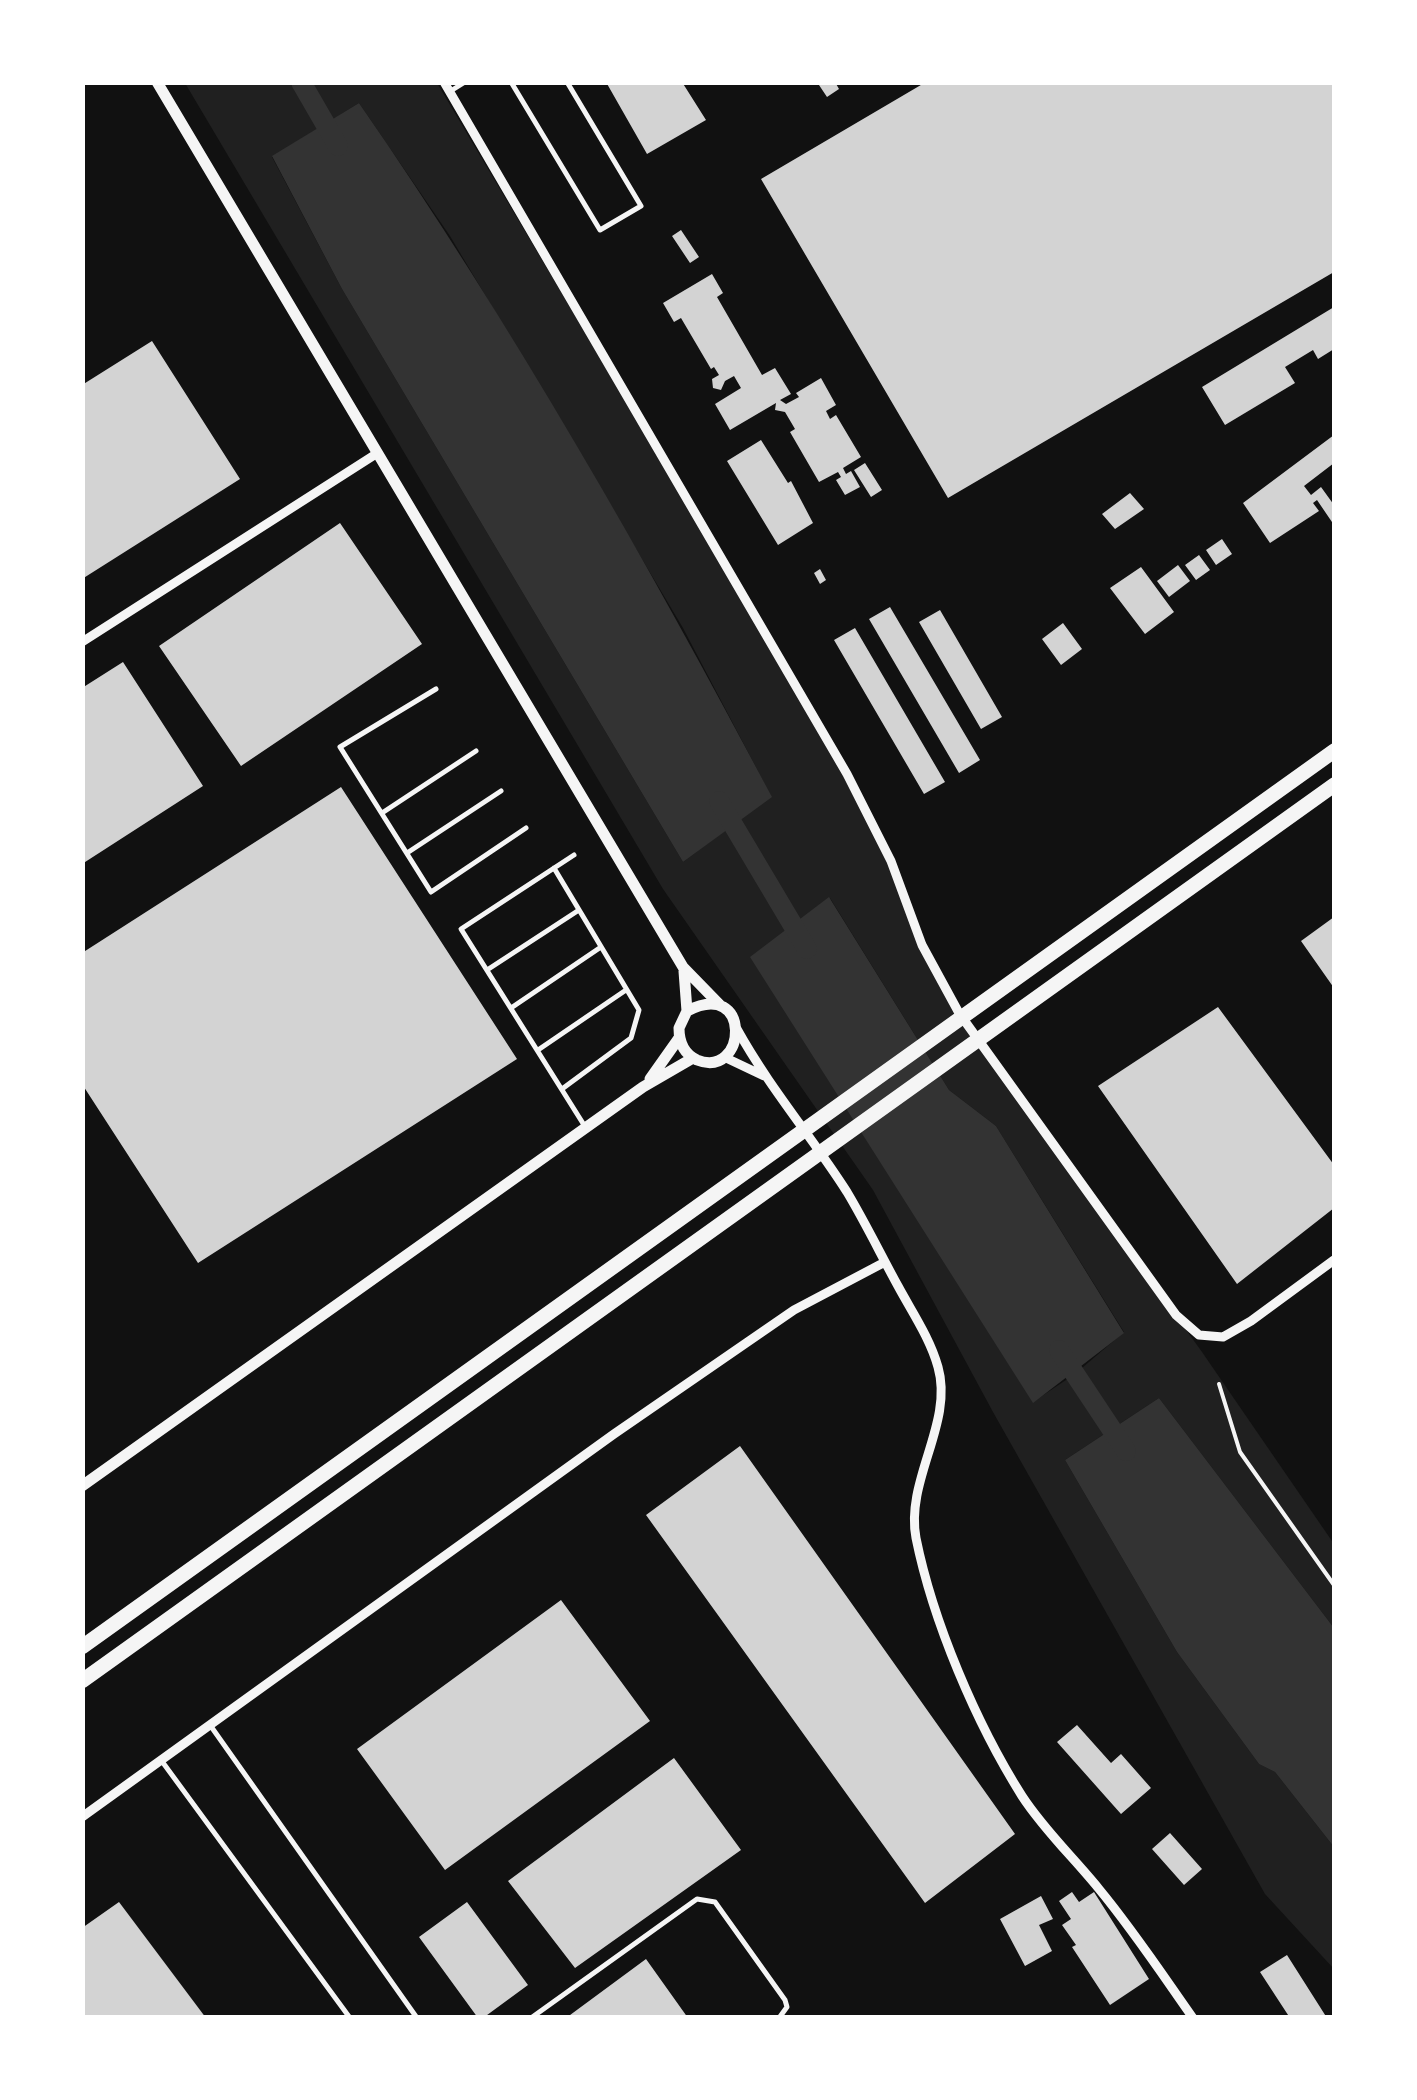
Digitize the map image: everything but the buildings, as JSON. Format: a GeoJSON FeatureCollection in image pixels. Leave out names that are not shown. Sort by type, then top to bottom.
{"type":"FeatureCollection","features":[{"type":"Feature","properties":{"kind":"highway"},"geometry":{"type":"LineString","coordinates":[[82,1646],[1334,750]]}},
{"type":"Feature","properties":{"kind":"highway"},"geometry":{"type":"LineString","coordinates":[[82,1680],[1334,785]]}},
{"type":"Feature","properties":{"kind":"street"},"geometry":{"type":"LineString","coordinates":[[157,82],[683,967],[734,1019],[766,1077],[847,1192],[885,1262],[938,1368],[941,1393],[918,1494],[915,1530],[925,1581],[951,1651],[998,1755],[1024,1798],[1110,1903],[1193,2018]]}},
{"type":"Feature","properties":{"kind":"street"},"geometry":{"type":"LineString","coordinates":[[446,87],[847,774],[890,862],[922,945],[959,1013],[1176,1315],[1199,1335],[1223,1337],[1334,1260]]}},
{"type":"Feature","properties":{"kind":"street"},"geometry":{"type":"LineString","coordinates":[[82,642],[376,454]]}},
{"type":"Feature","properties":{"kind":"street"},"geometry":{"type":"LineString","coordinates":[[683,967],[687,1011],[678,1028],[684,1050],[693,1058],[714,1062],[724,1058],[735,1045],[737,1029]]}},
{"type":"Feature","properties":{"kind":"street"},"geometry":{"type":"LineString","coordinates":[[687,1011],[702,1003],[720,1005]]}},
{"type":"Feature","properties":{"kind":"street"},"geometry":{"type":"LineString","coordinates":[[643,1087],[664,1064],[679,1038]]}},
{"type":"Feature","properties":{"kind":"street"},"geometry":{"type":"LineString","coordinates":[[82,1486],[643,1087],[693,1058]]}},
{"type":"Feature","properties":{"kind":"street"},"geometry":{"type":"LineString","coordinates":[[724,1058],[746,1064],[766,1077]]}},
{"type":"Feature","properties":{"kind":"street"},"geometry":{"type":"LineString","coordinates":[[82,1817],[614,1434],[794,1310],[885,1262]]}},
{"type":"Feature","properties":{"kind":"lane"},"geometry":{"type":"LineString","coordinates":[[446,87],[464,82]]}},
{"type":"Feature","properties":{"kind":"lane"},"geometry":{"type":"LineString","coordinates":[[511,82],[600,230],[640,206],[567,82]]}},
{"type":"Feature","properties":{"kind":"lane"},"geometry":{"type":"LineString","coordinates":[[436,689],[340,747],[432,892],[526,828]]}},
{"type":"Feature","properties":{"kind":"lane"},"geometry":{"type":"LineString","coordinates":[[382,813],[476,752]]}},
{"type":"Feature","properties":{"kind":"lane"},"geometry":{"type":"LineString","coordinates":[[407,853],[501,791]]}},
{"type":"Feature","properties":{"kind":"lane"},"geometry":{"type":"LineString","coordinates":[[574,855],[461,928],[586,1127]]}},
{"type":"Feature","properties":{"kind":"lane"},"geometry":{"type":"LineString","coordinates":[[554,868],[638,1010],[631,1038],[562,1089]]}},
{"type":"Feature","properties":{"kind":"lane"},"geometry":{"type":"LineString","coordinates":[[487,970],[579,910]]}},
{"type":"Feature","properties":{"kind":"lane"},"geometry":{"type":"LineString","coordinates":[[510,1008],[601,947]]}},
{"type":"Feature","properties":{"kind":"lane"},"geometry":{"type":"LineString","coordinates":[[538,1050],[626,990]]}},
{"type":"Feature","properties":{"kind":"lane"},"geometry":{"type":"LineString","coordinates":[[210,1725],[417,2018]]}},
{"type":"Feature","properties":{"kind":"lane"},"geometry":{"type":"LineString","coordinates":[[162,1760],[350,2018]]}},
{"type":"Feature","properties":{"kind":"lane"},"geometry":{"type":"LineString","coordinates":[[531,2018],[697,1899],[704,1898],[715,1902],[786,2000],[787,2007],[779,2018]]}},
{"type":"Feature","properties":{"kind":"path"},"geometry":{"type":"LineString","coordinates":[[1219,1384],[1240,1452],[1334,1585]]}},
{"type":"Feature","properties":{"kind":"shaded area"},"geometry":{"type":"Polygon","coordinates":[[[185,83],[437,83],[847,774],[893,861],[922,945],[1008,1083],[1202,1352],[1334,1544],[1334,1628],[1159,1398],[1065,1460],[1177,1652],[1259,1764],[1275,1772],[1334,1847],[1334,1969],[1265,1894],[993,1412],[873,1190],[663,889],[185,83]],[[359,103],[272,157],[342,289],[683,862],[771,796],[683,628],[450,236],[359,103]],[[830,898],[897,1185],[1033,1402],[1075,1374],[1124,1332],[996,1126],[949,1090],[830,898]]]}},
{"type":"Feature","properties":{"kind":"shaded area"},"geometry":{"type":"Polygon","coordinates":[[[359,103],[470,271],[576,444],[772,797],[683,862],[342,289],[272,156],[359,103]]]}},
{"type":"Feature","properties":{"kind":"shaded area"},"geometry":{"type":"Polygon","coordinates":[[[829,897],[949,1090],[996,1126],[1124,1333],[1033,1403],[750,957],[829,897]]]}},
{"type":"Feature","properties":{"kind":"shaded area"},"geometry":{"type":"Polygon","coordinates":[[[1159,1398],[1334,1628],[1334,1847],[1275,1772],[1259,1764],[1177,1652],[1065,1460],[1159,1398]]]}},
{"type":"Feature","properties":{"kind":"waterway"},"geometry":{"type":"LineString","coordinates":[[301,82],[338,146]]}},
{"type":"Feature","properties":{"kind":"waterway"},"geometry":{"type":"LineString","coordinates":[[719,801],[807,949]]}},
{"type":"Feature","properties":{"kind":"waterway"},"geometry":{"type":"LineString","coordinates":[[1059,1350],[1126,1451]]}}]}
